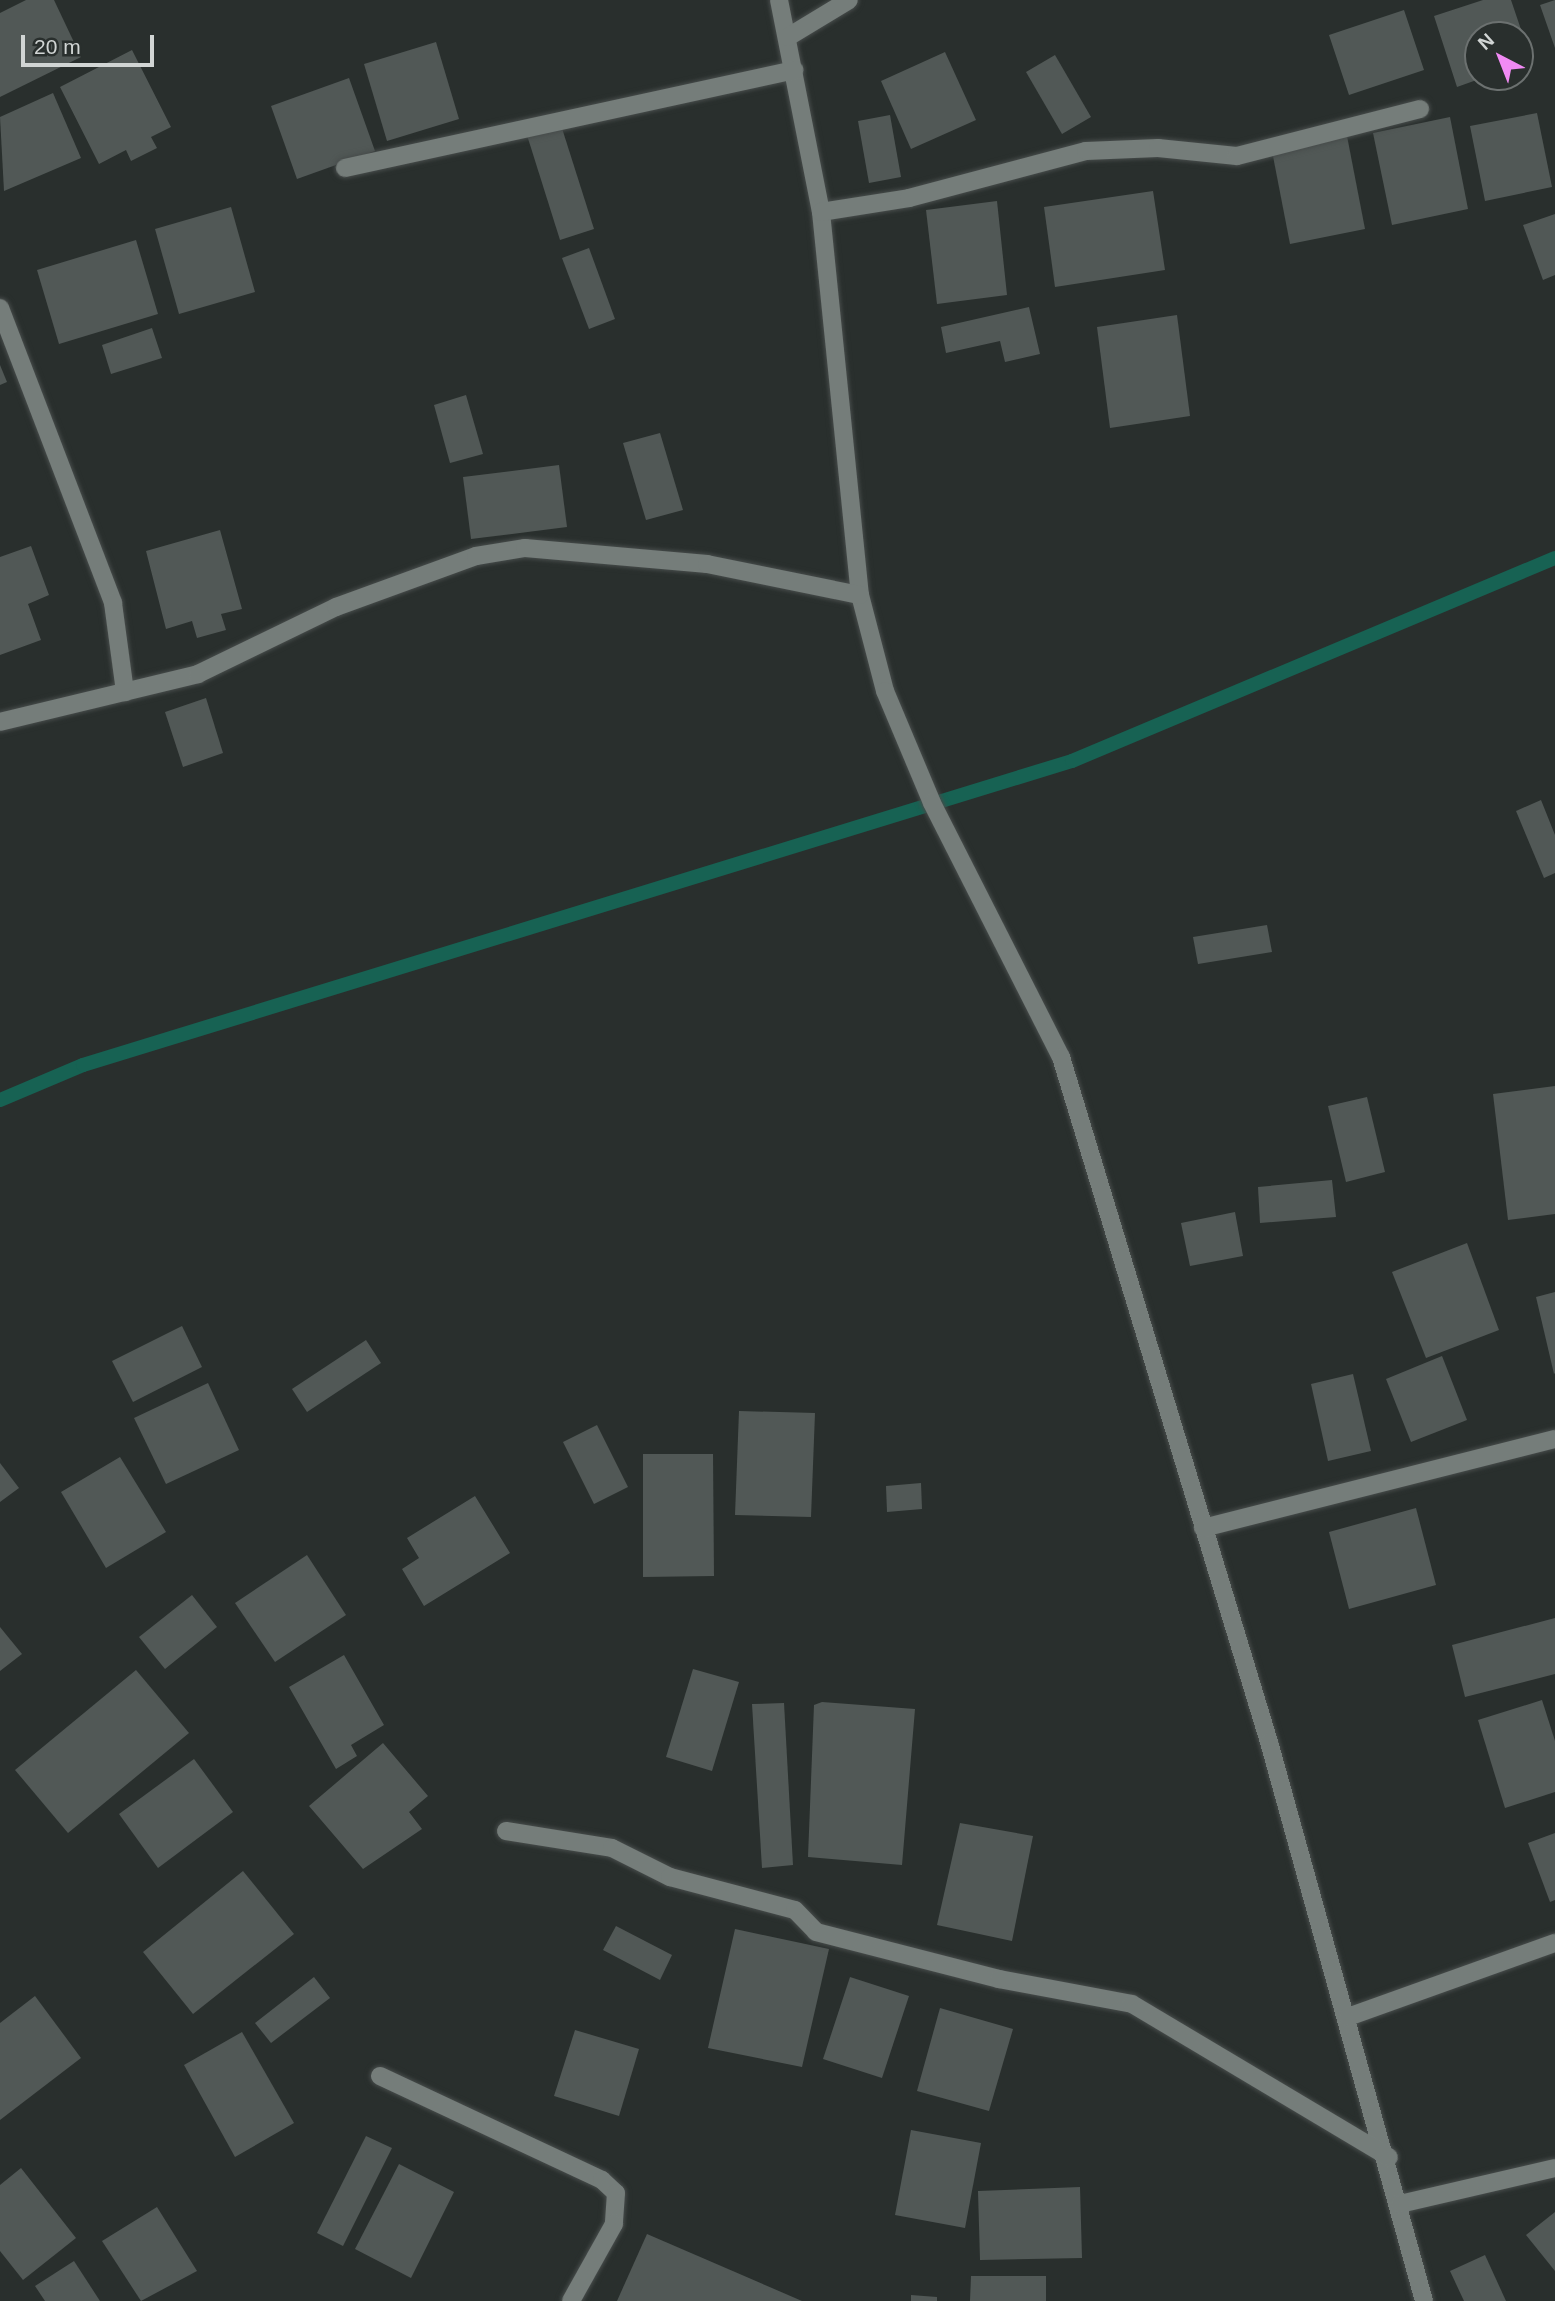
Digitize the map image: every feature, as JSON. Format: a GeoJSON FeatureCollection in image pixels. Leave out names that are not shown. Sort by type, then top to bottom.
{"type":"FeatureCollection","features":[{"type":"Feature","properties":{"kind":"street"},"geometry":{"type":"LineString","coordinates":[[779,0],[821,212],[860,595],[885,691],[932,803],[1061,1057],[1389,2157],[1424,2301]]}},
{"type":"Feature","properties":{"kind":"street"},"geometry":{"type":"LineString","coordinates":[[788,37],[849,0]]}},
{"type":"Feature","properties":{"kind":"street"},"geometry":{"type":"LineString","coordinates":[[345,168],[794,70]]}},
{"type":"Feature","properties":{"kind":"street"},"geometry":{"type":"LineString","coordinates":[[821,212],[909,198],[1086,151],[1158,148],[1237,156],[1420,109]]}},
{"type":"Feature","properties":{"kind":"street"},"geometry":{"type":"LineString","coordinates":[[0,308],[113,603],[125,692]]}},
{"type":"Feature","properties":{"kind":"street"},"geometry":{"type":"LineString","coordinates":[[0,722],[198,674],[336,607],[476,556],[524,548],[707,564],[860,595]]}},
{"type":"Feature","properties":{"kind":"street"},"geometry":{"type":"LineString","coordinates":[[1203,1528],[1555,1439]]}},
{"type":"Feature","properties":{"kind":"street"},"geometry":{"type":"LineString","coordinates":[[506,1831],[612,1849],[670,1877],[794,1910],[816,1932],[999,1979],[1132,2004],[1389,2157]]}},
{"type":"Feature","properties":{"kind":"street"},"geometry":{"type":"LineString","coordinates":[[1348,2018],[1555,1943]]}},
{"type":"Feature","properties":{"kind":"street"},"geometry":{"type":"LineString","coordinates":[[380,2076],[602,2180],[616,2193],[614,2224],[571,2301]]}},
{"type":"Feature","properties":{"kind":"street"},"geometry":{"type":"LineString","coordinates":[[1400,2204],[1555,2168]]}},
{"type":"Feature","properties":{"kind":"building"},"geometry":{"type":"Polygon","coordinates":[[[26,0],[54,0],[81,57],[0,97],[0,13],[26,0]]]}},
{"type":"Feature","properties":{"kind":"building"},"geometry":{"type":"Polygon","coordinates":[[[1483,0],[1511,0],[1518,21],[1464,21],[1464,84],[1457,87],[1434,16],[1483,0]]]}},
{"type":"Feature","properties":{"kind":"building"},"geometry":{"type":"Polygon","coordinates":[[[1555,0],[1555,48],[1540,5],[1555,0]]]}},
{"type":"Feature","properties":{"kind":"building"},"geometry":{"type":"Polygon","coordinates":[[[1404,10],[1424,70],[1349,95],[1329,35],[1404,10]]]}},
{"type":"Feature","properties":{"kind":"building"},"geometry":{"type":"Polygon","coordinates":[[[436,42],[459,119],[387,141],[364,64],[436,42]]]}},
{"type":"Feature","properties":{"kind":"building"},"geometry":{"type":"Polygon","coordinates":[[[132,50],[171,127],[151,137],[157,148],[131,161],[126,150],[99,164],[60,87],[132,50]]]}},
{"type":"Feature","properties":{"kind":"building"},"geometry":{"type":"Polygon","coordinates":[[[945,52],[976,120],[911,149],[881,81],[945,52]]]}},
{"type":"Feature","properties":{"kind":"building"},"geometry":{"type":"Polygon","coordinates":[[[1055,55],[1091,117],[1062,134],[1026,72],[1055,55]]]}},
{"type":"Feature","properties":{"kind":"building"},"geometry":{"type":"Polygon","coordinates":[[[349,78],[375,151],[297,179],[271,106],[349,78]]]}},
{"type":"Feature","properties":{"kind":"building"},"geometry":{"type":"Polygon","coordinates":[[[53,93],[81,158],[4,191],[0,117],[53,93]]]}},
{"type":"Feature","properties":{"kind":"building"},"geometry":{"type":"Polygon","coordinates":[[[1537,113],[1552,187],[1485,201],[1470,126],[1537,113]]]}},
{"type":"Feature","properties":{"kind":"building"},"geometry":{"type":"Polygon","coordinates":[[[890,115],[901,177],[869,183],[858,121],[890,115]]]}},
{"type":"Feature","properties":{"kind":"building"},"geometry":{"type":"Polygon","coordinates":[[[1450,117],[1468,209],[1392,225],[1373,133],[1450,117]]]}},
{"type":"Feature","properties":{"kind":"building"},"geometry":{"type":"Polygon","coordinates":[[[560,122],[594,229],[560,240],[526,132],[560,122]]]}},
{"type":"Feature","properties":{"kind":"building"},"geometry":{"type":"Polygon","coordinates":[[[1347,136],[1365,229],[1290,244],[1272,151],[1347,136]]]}},
{"type":"Feature","properties":{"kind":"building"},"geometry":{"type":"Polygon","coordinates":[[[1153,191],[1165,270],[1055,287],[1044,207],[1153,191]]]}},
{"type":"Feature","properties":{"kind":"building"},"geometry":{"type":"Polygon","coordinates":[[[997,201],[1007,295],[937,304],[926,210],[997,201]]]}},
{"type":"Feature","properties":{"kind":"building"},"geometry":{"type":"Polygon","coordinates":[[[231,207],[255,292],[179,314],[155,229],[231,207]]]}},
{"type":"Feature","properties":{"kind":"building"},"geometry":{"type":"Polygon","coordinates":[[[1555,214],[1555,275],[1543,280],[1523,225],[1555,214]]]}},
{"type":"Feature","properties":{"kind":"building"},"geometry":{"type":"Polygon","coordinates":[[[136,240],[158,314],[59,344],[37,270],[136,240]]]}},
{"type":"Feature","properties":{"kind":"building"},"geometry":{"type":"Polygon","coordinates":[[[589,248],[615,319],[589,329],[562,258],[589,248]]]}},
{"type":"Feature","properties":{"kind":"building"},"geometry":{"type":"Polygon","coordinates":[[[1029,307],[1040,354],[1005,362],[1000,341],[946,353],[941,327],[1029,307]]]}},
{"type":"Feature","properties":{"kind":"building"},"geometry":{"type":"Polygon","coordinates":[[[1177,315],[1190,416],[1110,428],[1097,327],[1177,315]]]}},
{"type":"Feature","properties":{"kind":"building"},"geometry":{"type":"Polygon","coordinates":[[[152,328],[162,358],[111,374],[102,345],[152,328]]]}},
{"type":"Feature","properties":{"kind":"building"},"geometry":{"type":"Polygon","coordinates":[[[0,365],[7,382],[0,385],[0,365]]]}},
{"type":"Feature","properties":{"kind":"building"},"geometry":{"type":"Polygon","coordinates":[[[466,395],[483,454],[450,463],[434,405],[466,395]]]}},
{"type":"Feature","properties":{"kind":"building"},"geometry":{"type":"Polygon","coordinates":[[[660,433],[683,510],[646,520],[623,443],[660,433]]]}},
{"type":"Feature","properties":{"kind":"building"},"geometry":{"type":"Polygon","coordinates":[[[559,465],[567,527],[471,539],[463,477],[559,465]]]}},
{"type":"Feature","properties":{"kind":"building"},"geometry":{"type":"Polygon","coordinates":[[[220,530],[242,609],[221,614],[226,630],[197,638],[192,621],[166,629],[146,551],[220,530]]]}},
{"type":"Feature","properties":{"kind":"building"},"geometry":{"type":"Polygon","coordinates":[[[31,546],[49,595],[28,604],[41,640],[0,655],[0,557],[31,546]]]}},
{"type":"Feature","properties":{"kind":"building"},"geometry":{"type":"Polygon","coordinates":[[[206,698],[223,753],[183,767],[165,712],[206,698]]]}},
{"type":"Feature","properties":{"kind":"building"},"geometry":{"type":"Polygon","coordinates":[[[1541,800],[1555,835],[1555,873],[1544,878],[1516,811],[1541,800]]]}},
{"type":"Feature","properties":{"kind":"building"},"geometry":{"type":"Polygon","coordinates":[[[1267,925],[1272,952],[1198,964],[1193,937],[1267,925]]]}},
{"type":"Feature","properties":{"kind":"building"},"geometry":{"type":"Polygon","coordinates":[[[1555,1086],[1555,1214],[1508,1220],[1493,1094],[1555,1086]]]}},
{"type":"Feature","properties":{"kind":"building"},"geometry":{"type":"Polygon","coordinates":[[[1367,1097],[1385,1172],[1346,1182],[1328,1106],[1367,1097]]]}},
{"type":"Feature","properties":{"kind":"building"},"geometry":{"type":"Polygon","coordinates":[[[1332,1180],[1336,1217],[1260,1223],[1258,1187],[1332,1180]]]}},
{"type":"Feature","properties":{"kind":"building"},"geometry":{"type":"Polygon","coordinates":[[[1235,1212],[1243,1256],[1190,1266],[1181,1223],[1235,1212]]]}},
{"type":"Feature","properties":{"kind":"building"},"geometry":{"type":"Polygon","coordinates":[[[1467,1243],[1499,1330],[1426,1358],[1392,1272],[1467,1243]]]}},
{"type":"Feature","properties":{"kind":"building"},"geometry":{"type":"Polygon","coordinates":[[[1555,1292],[1555,1373],[1554,1374],[1536,1297],[1555,1292]]]}},
{"type":"Feature","properties":{"kind":"building"},"geometry":{"type":"Polygon","coordinates":[[[182,1326],[202,1367],[133,1402],[112,1361],[182,1326]]]}},
{"type":"Feature","properties":{"kind":"building"},"geometry":{"type":"Polygon","coordinates":[[[366,1340],[381,1363],[307,1412],[292,1389],[366,1340]]]}},
{"type":"Feature","properties":{"kind":"building"},"geometry":{"type":"Polygon","coordinates":[[[1442,1356],[1467,1420],[1411,1442],[1386,1379],[1442,1356]]]}},
{"type":"Feature","properties":{"kind":"building"},"geometry":{"type":"Polygon","coordinates":[[[1353,1374],[1371,1451],[1328,1461],[1311,1384],[1353,1374]]]}},
{"type":"Feature","properties":{"kind":"building"},"geometry":{"type":"Polygon","coordinates":[[[208,1383],[239,1450],[166,1484],[134,1418],[208,1383]]]}},
{"type":"Feature","properties":{"kind":"building"},"geometry":{"type":"Polygon","coordinates":[[[739,1411],[815,1413],[811,1517],[735,1515],[739,1411]]]}},
{"type":"Feature","properties":{"kind":"building"},"geometry":{"type":"Polygon","coordinates":[[[597,1425],[628,1487],[594,1504],[563,1442],[597,1425]]]}},
{"type":"Feature","properties":{"kind":"building"},"geometry":{"type":"Polygon","coordinates":[[[643,1454],[713,1454],[714,1576],[643,1577],[643,1454]]]}},
{"type":"Feature","properties":{"kind":"building"},"geometry":{"type":"Polygon","coordinates":[[[120,1457],[166,1532],[106,1568],[61,1492],[120,1457]]]}},
{"type":"Feature","properties":{"kind":"building"},"geometry":{"type":"Polygon","coordinates":[[[0,1463],[19,1488],[0,1502],[0,1463]]]}},
{"type":"Feature","properties":{"kind":"building"},"geometry":{"type":"Polygon","coordinates":[[[921,1483],[922,1509],[887,1512],[886,1486],[921,1483]]]}},
{"type":"Feature","properties":{"kind":"building"},"geometry":{"type":"Polygon","coordinates":[[[475,1496],[510,1553],[424,1606],[402,1569],[419,1558],[407,1538],[475,1496]]]}},
{"type":"Feature","properties":{"kind":"building"},"geometry":{"type":"Polygon","coordinates":[[[1416,1508],[1436,1585],[1349,1609],[1329,1532],[1416,1508]]]}},
{"type":"Feature","properties":{"kind":"building"},"geometry":{"type":"Polygon","coordinates":[[[307,1555],[346,1615],[275,1662],[235,1603],[307,1555]]]}},
{"type":"Feature","properties":{"kind":"building"},"geometry":{"type":"Polygon","coordinates":[[[192,1595],[217,1627],[165,1669],[139,1637],[192,1595]]]}},
{"type":"Feature","properties":{"kind":"building"},"geometry":{"type":"Polygon","coordinates":[[[1555,1618],[1555,1674],[1465,1697],[1452,1645],[1555,1618]]]}},
{"type":"Feature","properties":{"kind":"building"},"geometry":{"type":"Polygon","coordinates":[[[0,1627],[22,1654],[0,1671],[0,1627]]]}},
{"type":"Feature","properties":{"kind":"building"},"geometry":{"type":"Polygon","coordinates":[[[344,1655],[384,1725],[351,1745],[357,1756],[336,1769],[289,1687],[344,1655]]]}},
{"type":"Feature","properties":{"kind":"building"},"geometry":{"type":"Polygon","coordinates":[[[693,1669],[739,1682],[712,1771],[666,1757],[693,1669]]]}},
{"type":"Feature","properties":{"kind":"building"},"geometry":{"type":"Polygon","coordinates":[[[136,1670],[189,1733],[68,1833],[15,1770],[136,1670]]]}},
{"type":"Feature","properties":{"kind":"building"},"geometry":{"type":"Polygon","coordinates":[[[1542,1700],[1555,1741],[1555,1792],[1505,1808],[1478,1720],[1542,1700]]]}},
{"type":"Feature","properties":{"kind":"building"},"geometry":{"type":"Polygon","coordinates":[[[822,1702],[915,1709],[902,1865],[808,1857],[814,1705],[822,1702]]]}},
{"type":"Feature","properties":{"kind":"building"},"geometry":{"type":"Polygon","coordinates":[[[784,1703],[793,1865],[762,1868],[752,1704],[784,1703]]]}},
{"type":"Feature","properties":{"kind":"building"},"geometry":{"type":"Polygon","coordinates":[[[383,1743],[428,1796],[409,1812],[422,1829],[363,1869],[309,1806],[383,1743]]]}},
{"type":"Feature","properties":{"kind":"building"},"geometry":{"type":"Polygon","coordinates":[[[194,1759],[233,1812],[158,1868],[119,1814],[194,1759]]]}},
{"type":"Feature","properties":{"kind":"building"},"geometry":{"type":"Polygon","coordinates":[[[960,1823],[1033,1836],[1012,1941],[937,1925],[960,1823]]]}},
{"type":"Feature","properties":{"kind":"building"},"geometry":{"type":"Polygon","coordinates":[[[1555,1833],[1555,1900],[1550,1902],[1528,1843],[1555,1833]]]}},
{"type":"Feature","properties":{"kind":"building"},"geometry":{"type":"Polygon","coordinates":[[[243,1871],[294,1934],[193,2014],[143,1952],[243,1871]]]}},
{"type":"Feature","properties":{"kind":"building"},"geometry":{"type":"Polygon","coordinates":[[[616,1926],[672,1955],[660,1980],[603,1950],[616,1926]]]}},
{"type":"Feature","properties":{"kind":"building"},"geometry":{"type":"Polygon","coordinates":[[[735,1929],[829,1949],[802,2067],[708,2048],[735,1929]]]}},
{"type":"Feature","properties":{"kind":"building"},"geometry":{"type":"Polygon","coordinates":[[[314,1977],[330,1998],[271,2043],[255,2023],[314,1977]]]}},
{"type":"Feature","properties":{"kind":"building"},"geometry":{"type":"Polygon","coordinates":[[[850,1977],[909,1996],[882,2078],[823,2059],[850,1977]]]}},
{"type":"Feature","properties":{"kind":"building"},"geometry":{"type":"Polygon","coordinates":[[[35,1996],[81,2058],[0,2120],[0,2023],[35,1996]]]}},
{"type":"Feature","properties":{"kind":"building"},"geometry":{"type":"Polygon","coordinates":[[[940,2008],[1013,2029],[989,2111],[917,2091],[940,2008]]]}},
{"type":"Feature","properties":{"kind":"building"},"geometry":{"type":"Polygon","coordinates":[[[575,2030],[639,2049],[619,2116],[554,2096],[575,2030]]]}},
{"type":"Feature","properties":{"kind":"building"},"geometry":{"type":"Polygon","coordinates":[[[242,2032],[294,2123],[235,2157],[184,2065],[242,2032]]]}},
{"type":"Feature","properties":{"kind":"building"},"geometry":{"type":"Polygon","coordinates":[[[911,2130],[981,2143],[965,2228],[895,2215],[911,2130]]]}},
{"type":"Feature","properties":{"kind":"building"},"geometry":{"type":"Polygon","coordinates":[[[366,2136],[392,2148],[343,2246],[317,2233],[366,2136]]]}},
{"type":"Feature","properties":{"kind":"building"},"geometry":{"type":"Polygon","coordinates":[[[399,2164],[454,2192],[411,2278],[355,2249],[399,2164]]]}},
{"type":"Feature","properties":{"kind":"building"},"geometry":{"type":"Polygon","coordinates":[[[21,2168],[76,2238],[23,2280],[0,2251],[0,2185],[21,2168]]]}},
{"type":"Feature","properties":{"kind":"building"},"geometry":{"type":"Polygon","coordinates":[[[1080,2187],[1082,2258],[980,2260],[978,2191],[1080,2187]]]}},
{"type":"Feature","properties":{"kind":"building"},"geometry":{"type":"Polygon","coordinates":[[[157,2207],[197,2271],[141,2301],[102,2241],[157,2207]]]}},
{"type":"Feature","properties":{"kind":"building"},"geometry":{"type":"Polygon","coordinates":[[[1555,2212],[1555,2271],[1526,2235],[1555,2212]]]}},
{"type":"Feature","properties":{"kind":"building"},"geometry":{"type":"Polygon","coordinates":[[[647,2234],[802,2301],[617,2301],[647,2234]]]}},
{"type":"Feature","properties":{"kind":"building"},"geometry":{"type":"Polygon","coordinates":[[[1485,2255],[1506,2301],[1464,2301],[1450,2271],[1485,2255]]]}},
{"type":"Feature","properties":{"kind":"building"},"geometry":{"type":"Polygon","coordinates":[[[74,2261],[100,2301],[45,2301],[35,2286],[74,2261]]]}},
{"type":"Feature","properties":{"kind":"building"},"geometry":{"type":"Polygon","coordinates":[[[971,2276],[1046,2276],[1046,2301],[970,2301],[971,2276]]]}},
{"type":"Feature","properties":{"kind":"building"},"geometry":{"type":"Polygon","coordinates":[[[911,2295],[937,2297],[937,2301],[911,2301],[911,2295]]]}},
{"type":"Feature","properties":{"kind":"waterway"},"geometry":{"type":"LineString","coordinates":[[0,1100],[83,1065],[1072,761],[1555,558]]}}]}
